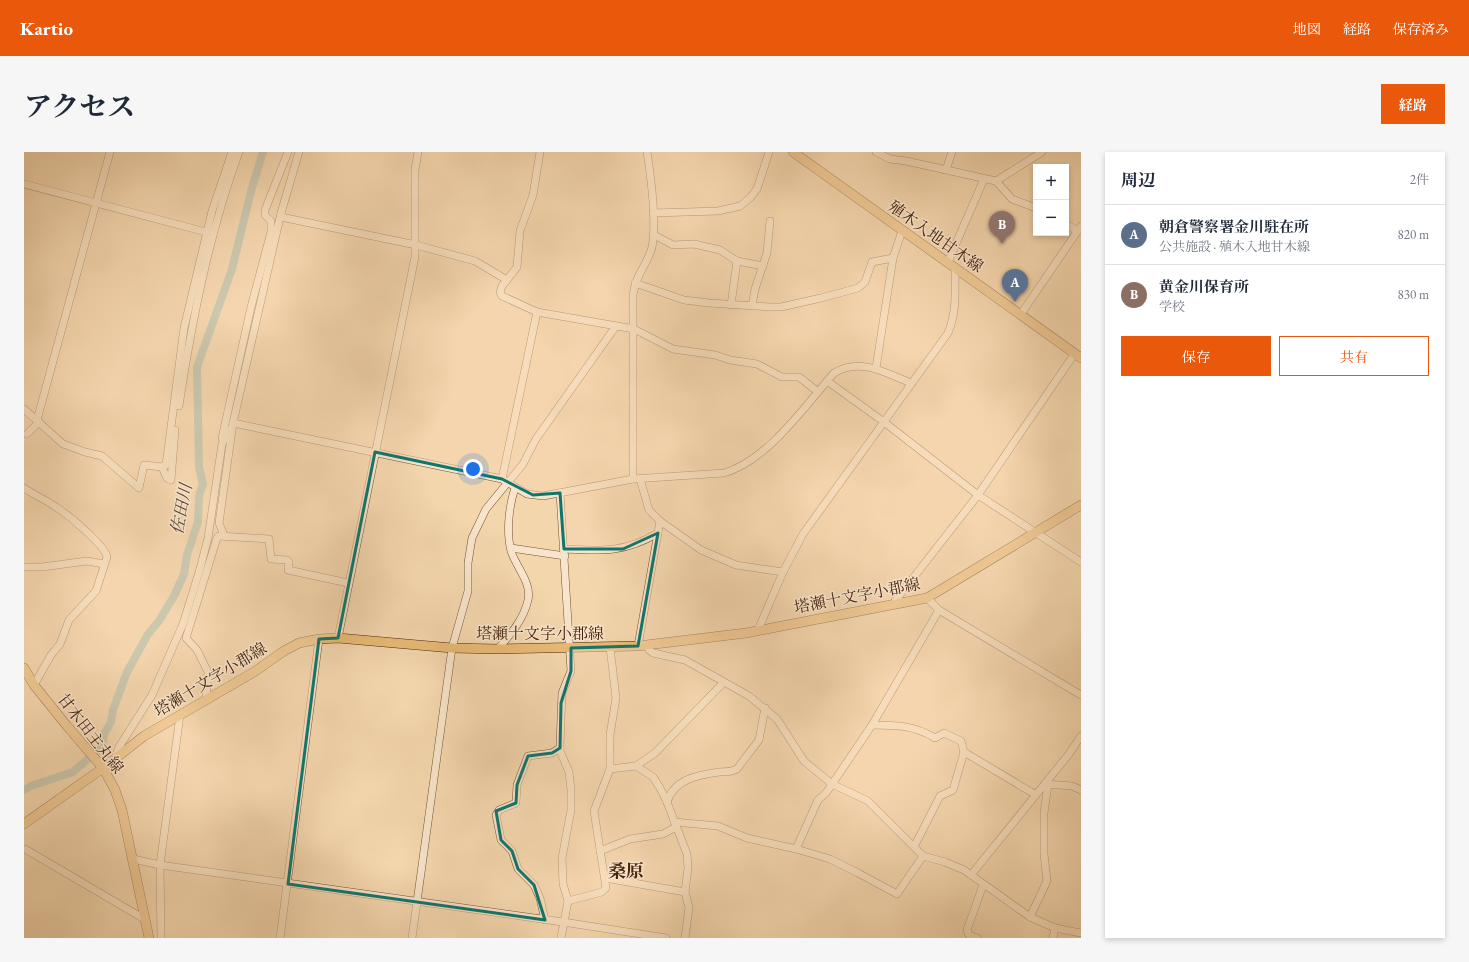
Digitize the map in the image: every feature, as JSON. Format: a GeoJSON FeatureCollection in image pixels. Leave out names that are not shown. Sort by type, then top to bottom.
{"type":"FeatureCollection","features":[{"type":"Feature","properties":{"kind":"main road","name":"殖木入地甘木線"},"geometry":{"type":"LineString","coordinates":[[793,152],[1078,356]]}},
{"type":"Feature","properties":{"kind":"main road","name":"塔瀬十文字小郡線"},"geometry":{"type":"LineString","coordinates":[[24,824],[101,766],[115,758],[144,736],[206,701],[299,643],[319,638],[338,638],[452,648],[498,649],[610,647],[643,645],[758,630],[927,598],[1081,505]]}},
{"type":"Feature","properties":{"kind":"main road","name":"甘木田主丸線"},"geometry":{"type":"LineString","coordinates":[[24,669],[34,685],[66,726],[101,766],[115,790],[122,810],[149,938]]}},
{"type":"Feature","properties":{"kind":"street"},"geometry":{"type":"LineString","coordinates":[[27,434],[38,421],[110,152]]}},
{"type":"Feature","properties":{"kind":"street"},"geometry":{"type":"LineString","coordinates":[[162,468],[166,465],[184,328],[206,232],[221,181],[232,152]]}},
{"type":"Feature","properties":{"kind":"street"},"geometry":{"type":"LineString","coordinates":[[162,468],[167,478],[171,480],[175,429],[195,311],[220,208],[239,152]]}},
{"type":"Feature","properties":{"kind":"street"},"geometry":{"type":"LineString","coordinates":[[115,758],[119,747],[152,696],[183,624],[200,569],[208,538],[224,424],[251,307],[271,232],[271,221],[265,215],[265,210],[288,152]]}},
{"type":"Feature","properties":{"kind":"street"},"geometry":{"type":"LineString","coordinates":[[224,535],[219,523],[233,422],[280,213],[299,152]]}},
{"type":"Feature","properties":{"kind":"street"},"geometry":{"type":"LineString","coordinates":[[338,638],[416,245],[415,170],[418,152]]}},
{"type":"Feature","properties":{"kind":"street"},"geometry":{"type":"LineString","coordinates":[[540,152],[533,195],[520,232],[517,268],[502,286],[500,294],[537,312],[634,330],[673,350],[715,355],[730,360],[757,364],[782,377],[799,377],[817,392]]}},
{"type":"Feature","properties":{"kind":"street"},"geometry":{"type":"LineString","coordinates":[[647,152],[654,235],[651,249],[635,283],[634,330],[637,479],[646,506],[660,521],[702,550],[736,565],[783,572]]}},
{"type":"Feature","properties":{"kind":"street"},"geometry":{"type":"LineString","coordinates":[[653,213],[718,211],[740,206],[750,198],[757,189],[769,152]]}},
{"type":"Feature","properties":{"kind":"street"},"geometry":{"type":"LineString","coordinates":[[876,152],[896,161],[906,161],[996,182],[1012,199],[1033,207]]}},
{"type":"Feature","properties":{"kind":"street"},"geometry":{"type":"LineString","coordinates":[[946,170],[952,152]]}},
{"type":"Feature","properties":{"kind":"street"},"geometry":{"type":"LineString","coordinates":[[996,182],[1042,152]]}},
{"type":"Feature","properties":{"kind":"street"},"geometry":{"type":"LineString","coordinates":[[758,630],[783,572],[803,534],[948,333],[953,320],[952,265],[984,179]]}},
{"type":"Feature","properties":{"kind":"street"},"geometry":{"type":"LineString","coordinates":[[24,184],[206,232]]}},
{"type":"Feature","properties":{"kind":"street"},"geometry":{"type":"LineString","coordinates":[[271,221],[280,213]]}},
{"type":"Feature","properties":{"kind":"street"},"geometry":{"type":"LineString","coordinates":[[280,213],[281,217],[416,245],[475,261],[507,280]]}},
{"type":"Feature","properties":{"kind":"street"},"geometry":{"type":"LineString","coordinates":[[752,306],[762,266],[767,253],[770,221]]}},
{"type":"Feature","properties":{"kind":"street"},"geometry":{"type":"LineString","coordinates":[[1021,314],[1079,228],[1069,225]]}},
{"type":"Feature","properties":{"kind":"street"},"geometry":{"type":"LineString","coordinates":[[876,368],[893,258],[895,257],[902,231]]}},
{"type":"Feature","properties":{"kind":"street"},"geometry":{"type":"LineString","coordinates":[[654,235],[676,246],[694,244],[720,250],[737,261],[762,266]]}},
{"type":"Feature","properties":{"kind":"street"},"geometry":{"type":"LineString","coordinates":[[635,283],[684,300],[731,305],[781,307],[858,288],[865,282],[872,262],[893,258]]}},
{"type":"Feature","properties":{"kind":"street"},"geometry":{"type":"LineString","coordinates":[[731,305],[737,261]]}},
{"type":"Feature","properties":{"kind":"street"},"geometry":{"type":"LineString","coordinates":[[502,479],[537,312]]}},
{"type":"Feature","properties":{"kind":"street"},"geometry":{"type":"LineString","coordinates":[[412,938],[452,648],[468,591],[468,562],[472,538],[486,509],[509,483],[523,464],[536,439],[616,326]]}},
{"type":"Feature","properties":{"kind":"street"},"geometry":{"type":"LineString","coordinates":[[892,605],[978,495],[1078,356]]}},
{"type":"Feature","properties":{"kind":"street"},"geometry":{"type":"LineString","coordinates":[[233,422],[502,479],[516,488],[533,495],[560,493],[637,479],[724,473],[745,464],[771,444],[834,373],[844,367],[854,366],[876,368],[911,383]]}},
{"type":"Feature","properties":{"kind":"street"},"geometry":{"type":"LineString","coordinates":[[827,381],[884,422],[978,495],[1081,562]]}},
{"type":"Feature","properties":{"kind":"street"},"geometry":{"type":"LineString","coordinates":[[24,409],[63,444],[102,456],[139,488],[144,465],[162,468]]}},
{"type":"Feature","properties":{"kind":"street"},"geometry":{"type":"LineString","coordinates":[[222,444],[233,422]]}},
{"type":"Feature","properties":{"kind":"street"},"geometry":{"type":"LineString","coordinates":[[24,488],[57,508],[102,548],[106,554],[96,591],[69,620],[60,644],[51,655],[34,685]]}},
{"type":"Feature","properties":{"kind":"street"},"geometry":{"type":"LineString","coordinates":[[498,649],[513,631],[528,600],[527,584],[516,563],[509,540],[510,506],[516,488]]}},
{"type":"Feature","properties":{"kind":"street"},"geometry":{"type":"LineString","coordinates":[[560,493],[571,648],[571,671],[564,686],[561,703],[560,748],[567,766],[571,790],[571,810],[562,858],[562,884],[568,901],[561,938]]}},
{"type":"Feature","properties":{"kind":"street"},"geometry":{"type":"LineString","coordinates":[[660,521],[643,645],[650,651],[685,660],[723,683],[749,696],[777,719],[785,729],[804,761],[832,784],[868,801],[923,856],[945,862],[971,875],[1030,917],[1055,928],[1081,933]]}},
{"type":"Feature","properties":{"kind":"street"},"geometry":{"type":"LineString","coordinates":[[511,548],[565,553],[623,549],[640,544],[658,533]]}},
{"type":"Feature","properties":{"kind":"street"},"geometry":{"type":"LineString","coordinates":[[206,701],[208,672],[197,650],[186,638],[217,538],[224,535],[252,539],[269,539],[271,558],[287,560],[289,562],[288,570],[348,583]]}},
{"type":"Feature","properties":{"kind":"street"},"geometry":{"type":"LineString","coordinates":[[24,567],[42,567],[87,560],[104,564]]}},
{"type":"Feature","properties":{"kind":"street"},"geometry":{"type":"LineString","coordinates":[[927,598],[939,610],[1081,695]]}},
{"type":"Feature","properties":{"kind":"street"},"geometry":{"type":"LineString","coordinates":[[796,849],[818,800],[826,793],[872,725],[939,610]]}},
{"type":"Feature","properties":{"kind":"street"},"geometry":{"type":"LineString","coordinates":[[280,938],[319,638]]}},
{"type":"Feature","properties":{"kind":"street"},"geometry":{"type":"LineString","coordinates":[[568,901],[602,892],[606,888],[594,811],[610,769],[610,735],[616,698],[610,647]]}},
{"type":"Feature","properties":{"kind":"street"},"geometry":{"type":"LineString","coordinates":[[610,769],[636,766],[655,753],[723,683]]}},
{"type":"Feature","properties":{"kind":"street"},"geometry":{"type":"LineString","coordinates":[[667,802],[674,790],[688,779],[697,775],[737,769],[758,740],[764,708]]}},
{"type":"Feature","properties":{"kind":"street"},"geometry":{"type":"LineString","coordinates":[[161,938],[160,865],[180,715]]}},
{"type":"Feature","properties":{"kind":"street"},"geometry":{"type":"LineString","coordinates":[[872,725],[907,726],[917,728],[935,738],[944,733],[961,741],[964,752],[953,790],[940,796],[914,847]]}},
{"type":"Feature","properties":{"kind":"street"},"geometry":{"type":"LineString","coordinates":[[971,875],[1036,795],[1046,785],[1081,736]]}},
{"type":"Feature","properties":{"kind":"street"},"geometry":{"type":"LineString","coordinates":[[545,920],[540,898],[534,885],[518,869],[512,851],[501,840],[496,815],[499,810],[516,803],[517,785],[528,756],[552,753],[560,748]]}},
{"type":"Feature","properties":{"kind":"street"},"geometry":{"type":"LineString","coordinates":[[964,752],[1036,795]]}},
{"type":"Feature","properties":{"kind":"street"},"geometry":{"type":"LineString","coordinates":[[636,766],[653,777],[667,802],[688,859],[685,892],[689,908],[685,938]]}},
{"type":"Feature","properties":{"kind":"street"},"geometry":{"type":"LineString","coordinates":[[1046,785],[1072,786],[1081,790]]}},
{"type":"Feature","properties":{"kind":"street"},"geometry":{"type":"LineString","coordinates":[[1030,917],[1046,881],[1047,874],[1044,854],[1044,812],[1046,785]]}},
{"type":"Feature","properties":{"kind":"street"},"geometry":{"type":"LineString","coordinates":[[600,851],[630,839],[663,834],[675,824],[718,826],[747,838],[796,849],[839,863],[897,894],[923,856]]}},
{"type":"Feature","properties":{"kind":"street"},"geometry":{"type":"LineString","coordinates":[[25,849],[146,920]]}},
{"type":"Feature","properties":{"kind":"street"},"geometry":{"type":"LineString","coordinates":[[133,859],[160,865],[288,884],[563,922],[666,938]]}},
{"type":"Feature","properties":{"kind":"street"},"geometry":{"type":"LineString","coordinates":[[605,878],[685,892]]}},
{"type":"Feature","properties":{"kind":"street"},"geometry":{"type":"LineString","coordinates":[[977,938],[970,935],[967,930],[983,885]]}},
{"type":"Feature","properties":{"kind":"street"},"geometry":{"type":"LineString","coordinates":[[1052,938],[1055,928]]}},
{"type":"Feature","properties":{"kind":"highlighted area"},"geometry":{"type":"Polygon","coordinates":[[[375,452],[502,479],[533,495],[560,493],[564,549],[623,549],[658,533],[638,646],[571,648],[571,671],[561,703],[560,748],[552,753],[528,756],[517,785],[516,803],[496,811],[501,840],[512,851],[518,869],[534,885],[545,920],[288,884],[319,639],[338,638],[375,452]]]}},
{"type":"Feature","properties":{"kind":"waterway","name":"佐田川"},"geometry":{"type":"LineString","coordinates":[[24,790],[31,786],[73,772],[102,747],[104,734],[111,722],[113,710],[127,672],[148,634],[159,621],[174,596],[184,574],[187,555],[198,522],[199,496],[203,484],[199,467],[197,367],[232,269],[251,191],[263,152]]}},
{"type":"Feature","properties":{"kind":"place","name":"黄金川保育所"},"geometry":{"type":"Point","coordinates":[1002,244]}},
{"type":"Feature","properties":{"kind":"place","name":"朝倉警察署金川駐在所"},"geometry":{"type":"Point","coordinates":[1015,302]}},
{"type":"Feature","properties":{"kind":"district","name":"桑原"},"geometry":{"type":"Point","coordinates":[626,871]}}]}
